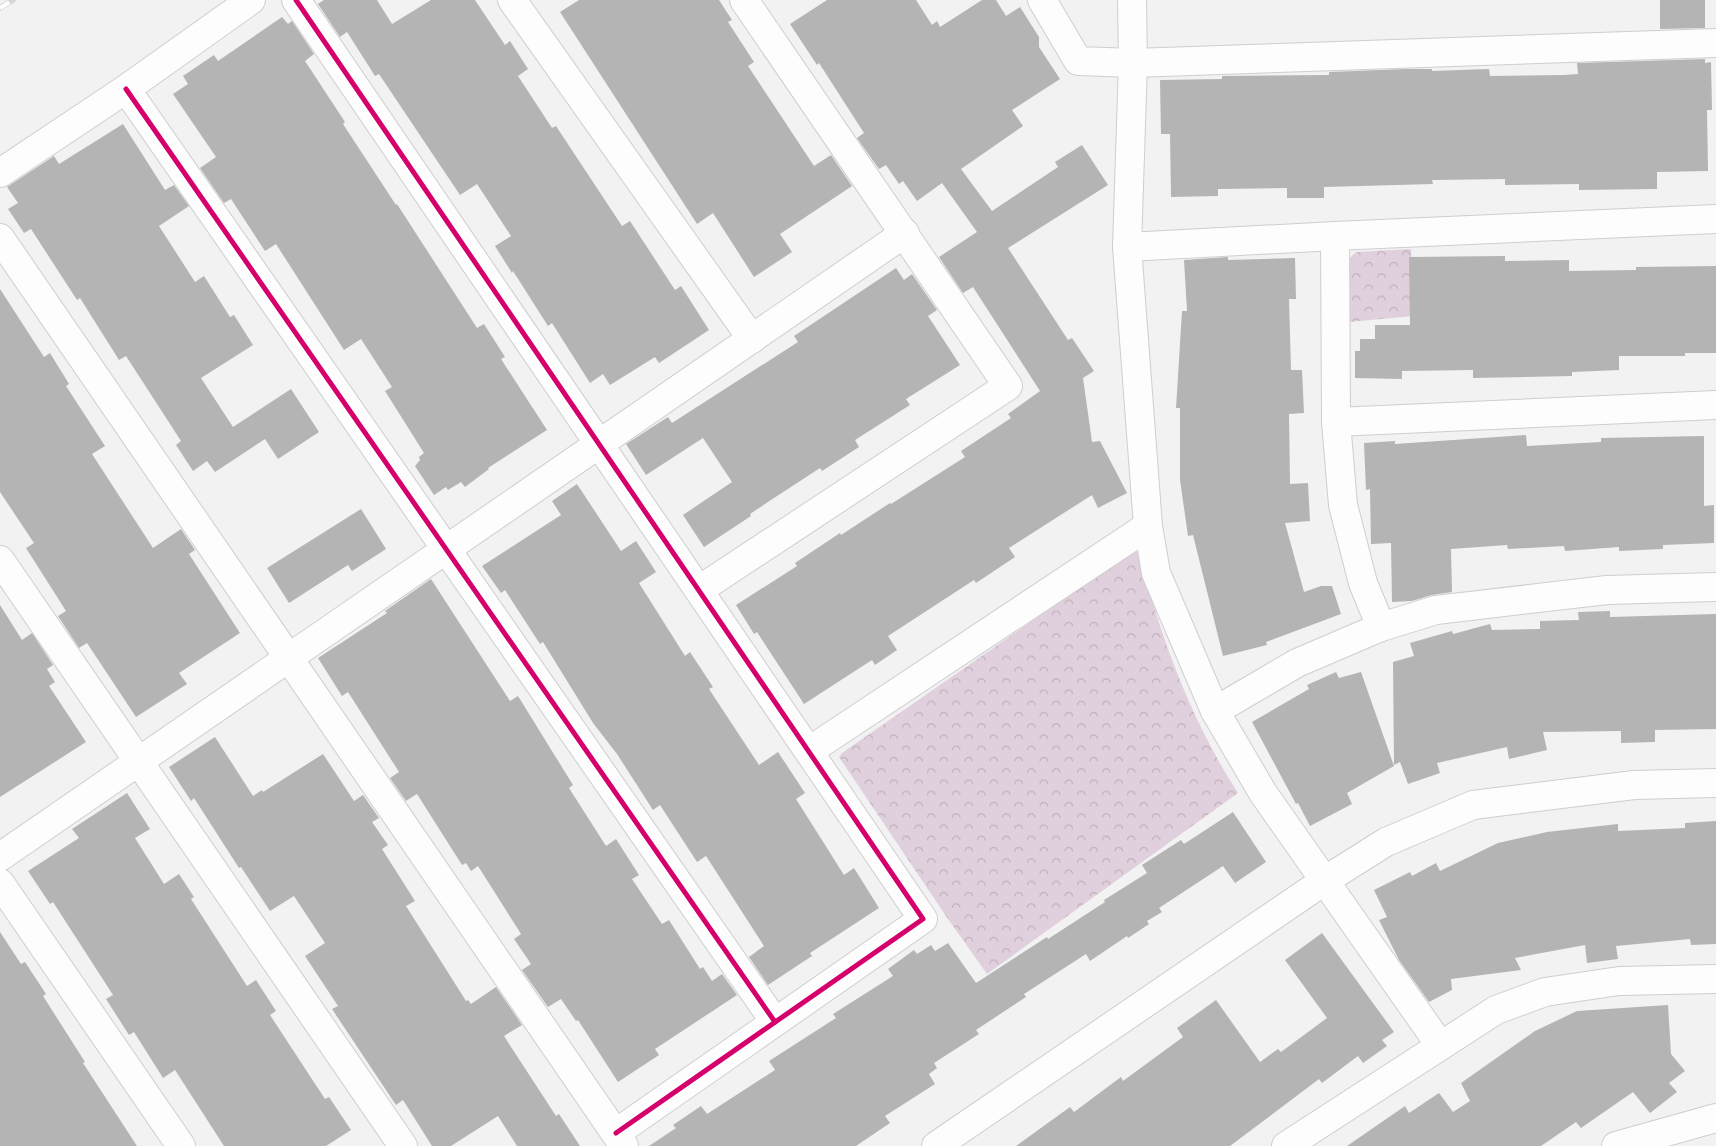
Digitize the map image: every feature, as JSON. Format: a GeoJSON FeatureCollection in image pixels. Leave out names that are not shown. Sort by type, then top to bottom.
{"type":"FeatureCollection","features":[{"type":"Feature","properties":{"kind":"street"},"geometry":{"type":"LineString","coordinates":[[0,173],[126,89],[251,0]]}},
{"type":"Feature","properties":{"kind":"street"},"geometry":{"type":"LineString","coordinates":[[0,238],[620,1140],[775,1022],[923,918],[296,0]]}},
{"type":"Feature","properties":{"kind":"street"},"geometry":{"type":"LineString","coordinates":[[512,0],[752,338]]}},
{"type":"Feature","properties":{"kind":"street"},"geometry":{"type":"LineString","coordinates":[[699,590],[1008,386],[744,0]]}},
{"type":"Feature","properties":{"kind":"street"},"geometry":{"type":"LineString","coordinates":[[1042,0],[1078,62],[1133,63],[1716,43]]}},
{"type":"Feature","properties":{"kind":"street"},"geometry":{"type":"LineString","coordinates":[[1132,0],[1133,63],[1128,247],[1148,526],[1156,573],[1216,711],[1263,793],[1440,1045]]}},
{"type":"Feature","properties":{"kind":"street"},"geometry":{"type":"LineString","coordinates":[[126,89],[775,1022]]}},
{"type":"Feature","properties":{"kind":"street"},"geometry":{"type":"LineString","coordinates":[[1128,247],[1716,219]]}},
{"type":"Feature","properties":{"kind":"street"},"geometry":{"type":"LineString","coordinates":[[0,857],[905,233]]}},
{"type":"Feature","properties":{"kind":"street"},"geometry":{"type":"LineString","coordinates":[[1335,236],[1336,422],[1343,505],[1363,583],[1381,627]]}},
{"type":"Feature","properties":{"kind":"street"},"geometry":{"type":"LineString","coordinates":[[1336,422],[1716,405]]}},
{"type":"Feature","properties":{"kind":"street"},"geometry":{"type":"LineString","coordinates":[[809,751],[1148,526]]}},
{"type":"Feature","properties":{"kind":"street"},"geometry":{"type":"LineString","coordinates":[[0,560],[403,1146]]}},
{"type":"Feature","properties":{"kind":"street"},"geometry":{"type":"LineString","coordinates":[[1216,711],[1296,663],[1381,627],[1436,610],[1607,590],[1716,587]]}},
{"type":"Feature","properties":{"kind":"street"},"geometry":{"type":"LineString","coordinates":[[936,1146],[1324,881],[1386,842],[1473,805],[1634,785],[1716,782]]}},
{"type":"Feature","properties":{"kind":"street"},"geometry":{"type":"LineString","coordinates":[[0,883],[181,1146]]}},
{"type":"Feature","properties":{"kind":"street"},"geometry":{"type":"LineString","coordinates":[[1286,1146],[1496,1010],[1545,992],[1619,981],[1716,980]]}},
{"type":"Feature","properties":{"kind":"street"},"geometry":{"type":"LineString","coordinates":[[1616,1146],[1716,1118]]}},
{"type":"Feature","properties":{"kind":"green space"},"geometry":{"type":"Polygon","coordinates":[[[1411,249],[1414,316],[1349,322],[1348,260],[1356,252],[1411,249]]]}},
{"type":"Feature","properties":{"kind":"green space"},"geometry":{"type":"Polygon","coordinates":[[[1134,550],[1144,557],[1154,607],[1170,655],[1190,703],[1212,749],[1238,793],[987,974],[839,757],[842,753],[1134,550]]]}},
{"type":"Feature","properties":{"kind":"building"},"geometry":{"type":"Polygon","coordinates":[[[324,0],[377,0],[392,24],[431,0],[475,0],[505,45],[510,41],[528,69],[518,76],[552,128],[556,126],[622,226],[630,221],[675,290],[681,286],[709,330],[659,363],[655,357],[610,385],[603,374],[590,383],[552,323],[548,326],[495,246],[511,236],[477,184],[460,195],[379,74],[375,76],[347,32],[340,37],[318,4],[324,0]]]}},
{"type":"Feature","properties":{"kind":"building"},"geometry":{"type":"Polygon","coordinates":[[[579,0],[719,0],[732,20],[728,22],[754,62],[748,66],[814,166],[831,155],[852,186],[780,234],[792,252],[754,277],[713,213],[697,224],[560,12],[579,0]]]}},
{"type":"Feature","properties":{"kind":"building"},"geometry":{"type":"Polygon","coordinates":[[[827,0],[916,0],[932,25],[937,21],[940,27],[982,0],[996,0],[1006,16],[1020,7],[1039,37],[1039,47],[1060,79],[1012,110],[1023,126],[961,169],[992,211],[1058,167],[1055,162],[1082,145],[1108,185],[1008,248],[1068,340],[1072,338],[1094,371],[1083,378],[1092,442],[1100,441],[1127,493],[1098,508],[1092,495],[1009,548],[1015,557],[976,583],[974,580],[888,636],[897,650],[875,665],[872,660],[804,704],[757,632],[754,634],[736,605],[797,566],[795,563],[840,533],[841,535],[965,457],[961,451],[1011,418],[1008,414],[1040,391],[973,287],[963,293],[939,257],[977,232],[942,183],[917,201],[903,181],[899,184],[886,165],[879,169],[857,138],[864,133],[819,63],[817,65],[790,24],[827,0]]]}},
{"type":"Feature","properties":{"kind":"building"},"geometry":{"type":"Polygon","coordinates":[[[1660,0],[1705,0],[1705,28],[1660,29],[1660,0]]]}},
{"type":"Feature","properties":{"kind":"building"},"geometry":{"type":"Polygon","coordinates":[[[282,17],[288,24],[292,21],[314,54],[305,61],[345,122],[343,124],[477,328],[484,324],[505,357],[501,359],[547,430],[488,468],[465,487],[461,482],[448,490],[446,487],[434,495],[415,466],[420,460],[419,457],[424,453],[385,391],[392,387],[361,339],[344,350],[276,244],[265,251],[231,199],[224,203],[200,168],[216,157],[173,94],[188,84],[183,76],[214,55],[218,61],[282,17]]]}},
{"type":"Feature","properties":{"kind":"building"},"geometry":{"type":"Polygon","coordinates":[[[1705,59],[1705,63],[1711,62],[1712,110],[1707,110],[1708,171],[1657,172],[1657,189],[1579,190],[1579,184],[1505,185],[1505,179],[1432,180],[1433,184],[1324,187],[1324,198],[1287,198],[1287,188],[1218,189],[1218,196],[1171,197],[1170,134],[1161,134],[1160,80],[1222,79],[1222,76],[1329,75],[1329,72],[1405,69],[1432,69],[1432,71],[1489,69],[1490,76],[1564,75],[1578,74],[1577,63],[1705,59]]]}},
{"type":"Feature","properties":{"kind":"building"},"geometry":{"type":"Polygon","coordinates":[[[123,124],[165,190],[174,185],[189,206],[159,226],[195,282],[204,276],[230,317],[234,315],[253,345],[201,378],[233,427],[291,389],[319,432],[278,459],[265,439],[215,472],[207,461],[193,471],[176,445],[181,441],[126,356],[119,360],[80,298],[77,300],[31,229],[24,233],[8,209],[18,203],[7,187],[54,156],[59,164],[123,124]]]}},
{"type":"Feature","properties":{"kind":"building"},"geometry":{"type":"Polygon","coordinates":[[[1505,256],[1505,261],[1569,260],[1569,271],[1636,270],[1636,267],[1716,266],[1716,353],[1685,353],[1685,356],[1619,356],[1619,370],[1572,372],[1572,376],[1473,378],[1473,370],[1402,371],[1402,379],[1355,378],[1355,351],[1360,351],[1360,339],[1375,339],[1375,325],[1410,325],[1409,257],[1505,256]]]}},
{"type":"Feature","properties":{"kind":"building"},"geometry":{"type":"Polygon","coordinates":[[[1228,257],[1228,260],[1295,258],[1296,299],[1289,299],[1291,370],[1302,370],[1304,413],[1289,414],[1290,484],[1308,483],[1310,521],[1285,523],[1304,592],[1321,586],[1332,586],[1341,614],[1266,642],[1267,645],[1223,656],[1193,535],[1188,536],[1180,480],[1180,408],[1176,408],[1182,311],[1187,311],[1184,260],[1228,257]]]}},
{"type":"Feature","properties":{"kind":"building"},"geometry":{"type":"Polygon","coordinates":[[[896,268],[904,280],[912,274],[937,310],[928,316],[960,365],[906,399],[910,405],[855,440],[859,447],[822,471],[820,468],[704,547],[683,515],[732,482],[703,438],[646,475],[626,444],[668,417],[672,423],[798,342],[794,336],[896,268]]]}},
{"type":"Feature","properties":{"kind":"building"},"geometry":{"type":"Polygon","coordinates":[[[0,289],[44,357],[50,353],[69,384],[66,386],[105,446],[92,454],[153,548],[181,529],[195,550],[189,554],[240,633],[179,673],[187,684],[136,717],[87,643],[79,648],[58,616],[66,611],[26,548],[34,543],[0,492],[0,289]]]}},
{"type":"Feature","properties":{"kind":"building"},"geometry":{"type":"Polygon","coordinates":[[[1526,435],[1527,446],[1601,442],[1601,438],[1704,436],[1704,506],[1714,505],[1714,543],[1663,545],[1663,549],[1619,551],[1619,547],[1565,551],[1564,546],[1508,549],[1507,545],[1451,549],[1452,592],[1412,601],[1392,602],[1391,543],[1371,544],[1370,489],[1366,490],[1364,443],[1395,441],[1395,444],[1526,435]]]}},
{"type":"Feature","properties":{"kind":"building"},"geometry":{"type":"Polygon","coordinates":[[[577,484],[621,551],[636,541],[656,572],[639,583],[685,656],[690,652],[713,687],[709,689],[759,765],[778,752],[805,793],[796,799],[844,875],[854,868],[879,908],[810,953],[812,956],[768,985],[749,957],[764,946],[706,856],[697,862],[660,805],[653,810],[617,754],[593,723],[543,642],[540,644],[505,590],[501,593],[482,566],[561,515],[552,501],[577,484]]]}},
{"type":"Feature","properties":{"kind":"building"},"geometry":{"type":"Polygon","coordinates":[[[361,509],[386,549],[352,571],[348,565],[289,603],[267,568],[361,509]]]}},
{"type":"Feature","properties":{"kind":"building"},"geometry":{"type":"Polygon","coordinates":[[[431,579],[510,701],[518,696],[573,785],[569,788],[606,846],[616,839],[639,875],[632,879],[662,924],[669,920],[700,969],[703,967],[712,981],[722,974],[737,995],[655,1049],[659,1055],[618,1082],[578,1020],[576,1021],[561,999],[548,1007],[522,970],[531,964],[514,939],[521,934],[478,866],[471,871],[466,863],[462,865],[417,794],[406,801],[390,778],[399,772],[348,692],[342,696],[318,658],[387,613],[385,611],[431,579]]]}},
{"type":"Feature","properties":{"kind":"building"},"geometry":{"type":"Polygon","coordinates":[[[0,605],[22,640],[32,633],[53,665],[47,669],[55,682],[49,686],[86,742],[0,797],[0,605]]]}},
{"type":"Feature","properties":{"kind":"building"},"geometry":{"type":"Polygon","coordinates":[[[1610,611],[1610,617],[1716,614],[1716,729],[1655,730],[1655,742],[1621,743],[1621,731],[1543,732],[1547,750],[1509,759],[1507,747],[1437,763],[1440,773],[1408,784],[1400,762],[1394,765],[1393,662],[1414,656],[1410,643],[1452,631],[1453,634],[1490,624],[1492,630],[1540,629],[1540,621],[1579,620],[1578,612],[1610,611]]]}},
{"type":"Feature","properties":{"kind":"building"},"geometry":{"type":"Polygon","coordinates":[[[1336,672],[1339,678],[1361,672],[1394,766],[1347,793],[1352,804],[1310,826],[1298,803],[1296,804],[1252,722],[1309,689],[1307,685],[1336,672]]]}},
{"type":"Feature","properties":{"kind":"building"},"geometry":{"type":"Polygon","coordinates":[[[215,737],[253,796],[262,790],[263,792],[323,754],[354,801],[363,795],[379,818],[372,822],[388,845],[382,849],[415,901],[406,906],[466,1001],[468,1000],[471,1004],[496,987],[522,1025],[504,1036],[556,1116],[559,1114],[580,1146],[517,1146],[498,1116],[451,1146],[432,1146],[403,1100],[396,1105],[332,1009],[338,1006],[305,956],[325,943],[294,896],[270,911],[241,867],[239,868],[194,798],[191,801],[169,767],[215,737]]]}},
{"type":"Feature","properties":{"kind":"building"},"geometry":{"type":"Polygon","coordinates":[[[127,793],[150,829],[135,838],[164,884],[179,874],[194,897],[191,899],[247,986],[256,980],[276,1011],[270,1015],[325,1099],[329,1097],[351,1130],[326,1146],[224,1146],[175,1070],[163,1078],[134,1032],[129,1035],[106,999],[113,995],[53,902],[50,904],[28,871],[79,838],[72,829],[127,793]]]}},
{"type":"Feature","properties":{"kind":"building"},"geometry":{"type":"Polygon","coordinates":[[[1233,812],[1266,862],[1235,883],[1223,866],[1159,908],[1162,912],[1147,921],[1149,924],[1128,938],[1127,936],[1090,961],[1086,954],[1024,994],[1026,997],[976,1030],[979,1034],[934,1063],[937,1068],[929,1074],[935,1084],[885,1116],[890,1123],[856,1146],[649,1146],[676,1128],[673,1125],[701,1106],[707,1114],[775,1070],[769,1061],[836,1018],[833,1014],[893,976],[888,969],[914,950],[917,954],[931,945],[935,951],[948,943],[976,983],[1047,937],[1048,939],[1147,873],[1142,865],[1181,840],[1184,844],[1233,812]]]}},
{"type":"Feature","properties":{"kind":"building"},"geometry":{"type":"Polygon","coordinates":[[[1716,821],[1716,944],[1691,945],[1690,939],[1616,946],[1618,959],[1587,963],[1585,945],[1515,958],[1521,970],[1451,979],[1452,990],[1429,1002],[1399,960],[1379,920],[1387,917],[1374,890],[1410,872],[1412,876],[1436,863],[1440,871],[1498,843],[1547,832],[1618,824],[1618,831],[1685,828],[1685,823],[1716,821]]]}},
{"type":"Feature","properties":{"kind":"building"},"geometry":{"type":"Polygon","coordinates":[[[0,932],[21,964],[25,962],[46,994],[43,996],[85,1062],[83,1063],[137,1146],[0,1146],[0,932]]]}},
{"type":"Feature","properties":{"kind":"building"},"geometry":{"type":"Polygon","coordinates":[[[1322,933],[1394,1032],[1382,1040],[1387,1046],[1363,1063],[1358,1056],[1322,1083],[1319,1079],[1230,1146],[1016,1146],[1070,1107],[1074,1112],[1121,1077],[1123,1081],[1183,1037],[1177,1028],[1216,1000],[1260,1062],[1278,1049],[1281,1052],[1327,1018],[1285,960],[1322,933]]]}},
{"type":"Feature","properties":{"kind":"building"},"geometry":{"type":"Polygon","coordinates":[[[1668,1005],[1671,1054],[1685,1071],[1669,1083],[1677,1092],[1650,1113],[1633,1092],[1581,1128],[1576,1122],[1541,1146],[1347,1146],[1405,1106],[1409,1113],[1439,1093],[1453,1112],[1470,1101],[1461,1083],[1535,1031],[1577,1011],[1668,1005]]]}},
{"type":"Feature","properties":{"kind":"railway"},"geometry":{"type":"LineString","coordinates":[[0,8],[13,0]]}},
{"type":"Feature","properties":{"kind":"cycle path"},"geometry":{"type":"LineString","coordinates":[[296,0],[923,919],[616,1133]]}},
{"type":"Feature","properties":{"kind":"cycle path"},"geometry":{"type":"LineString","coordinates":[[126,89],[775,1022]]}}]}
